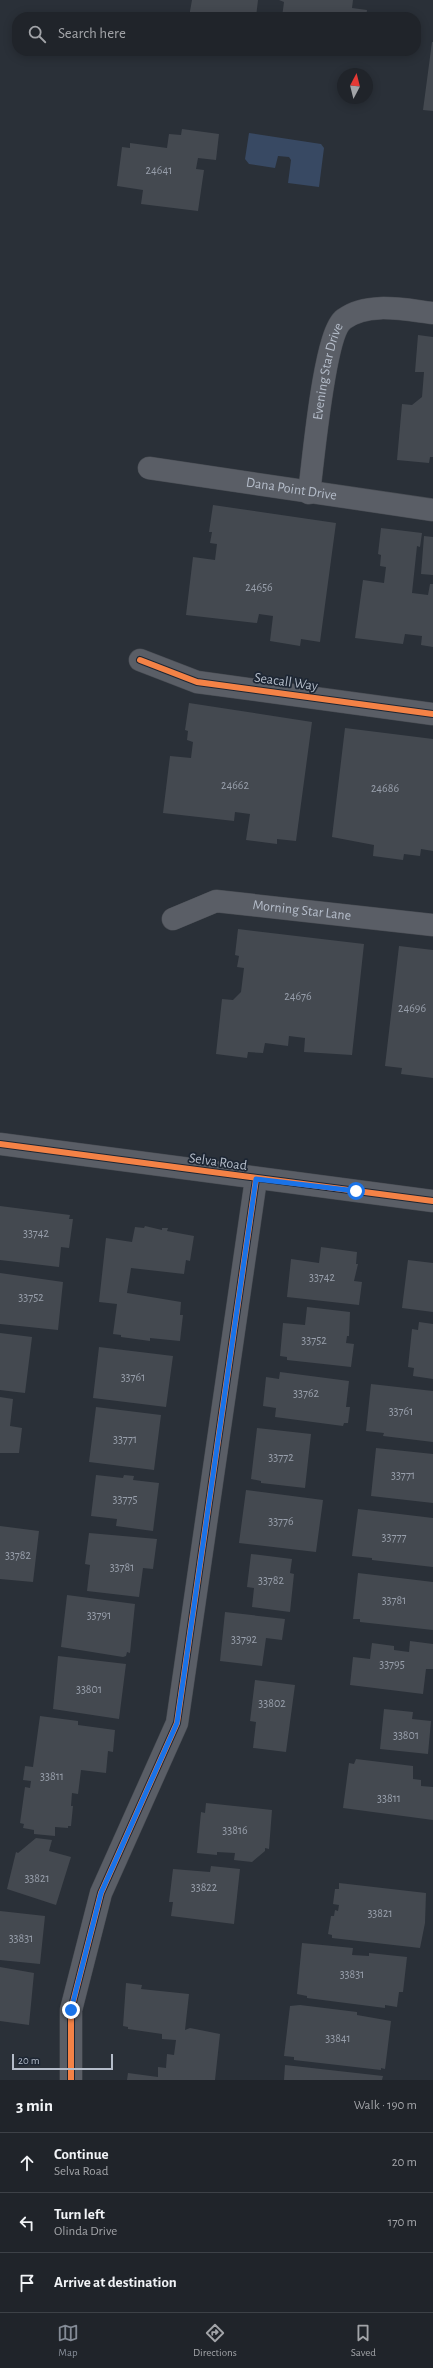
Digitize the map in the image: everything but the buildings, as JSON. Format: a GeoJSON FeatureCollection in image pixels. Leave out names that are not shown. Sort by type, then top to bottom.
{"type":"FeatureCollection","features":[{"type":"Feature","properties":{"kind":"street","name":"Evening Star Drive"},"geometry":{"type":"LineString","coordinates":[[309,493],[327,361],[332,339],[343,319],[358,312],[380,308],[433,313]]}},
{"type":"Feature","properties":{"kind":"street","name":"Dana Point Drive"},"geometry":{"type":"LineString","coordinates":[[149,468],[309,493],[433,510]]}},
{"type":"Feature","properties":{"kind":"street","name":"Seacall Way"},"geometry":{"type":"LineString","coordinates":[[140,660],[197,682],[433,714]]}},
{"type":"Feature","properties":{"kind":"street","name":"Morning Star Lane"},"geometry":{"type":"LineString","coordinates":[[173,919],[216,901],[433,925]]}},
{"type":"Feature","properties":{"kind":"street","name":"Selva Road"},"geometry":{"type":"LineString","coordinates":[[0,1144],[256,1179],[433,1201]]}},
{"type":"Feature","properties":{"kind":"street"},"geometry":{"type":"LineString","coordinates":[[71,2080],[71,2010],[101,1893],[177,1723],[256,1179]]}},
{"type":"Feature","properties":{"kind":"water"},"geometry":{"type":"Polygon","coordinates":[[[249,133],[321,144],[324,148],[319,187],[288,183],[291,160],[289,157],[278,156],[275,168],[249,164],[245,159],[249,133]]]}},
{"type":"Feature","properties":{"kind":"cycle path"},"geometry":{"type":"LineString","coordinates":[[140,660],[197,682],[433,714]]}},
{"type":"Feature","properties":{"kind":"cycle path"},"geometry":{"type":"LineString","coordinates":[[0,1144],[433,1201]]}},
{"type":"Feature","properties":{"kind":"cycle path"},"geometry":{"type":"LineString","coordinates":[[71,2080],[71,2010],[101,1893],[177,1723],[256,1179]]}},
{"type":"Feature","properties":{"kind":"route"},"geometry":{"type":"LineString","coordinates":[[71,2010],[101,1893],[177,1723],[256,1179],[356,1191]]}}]}
